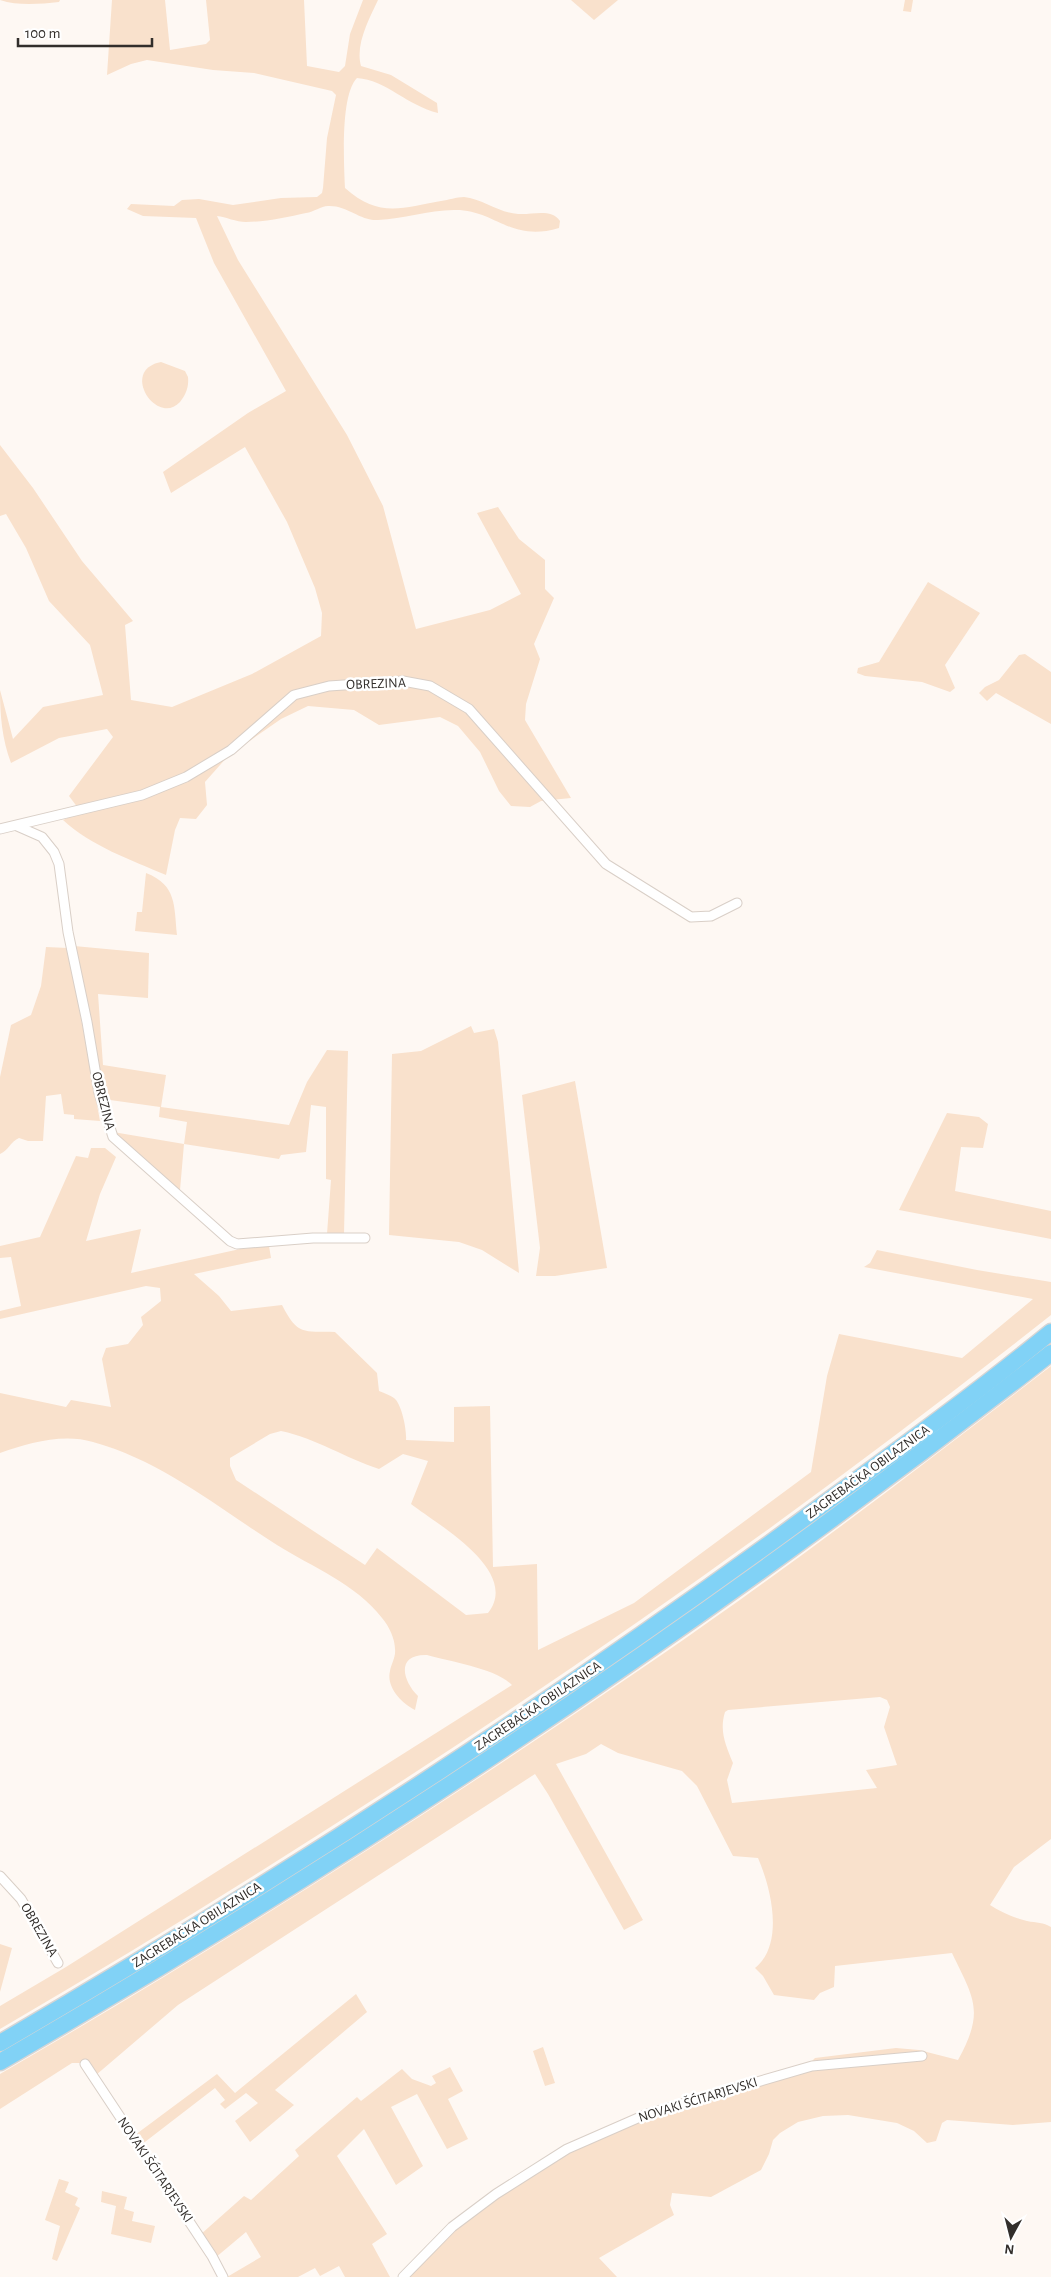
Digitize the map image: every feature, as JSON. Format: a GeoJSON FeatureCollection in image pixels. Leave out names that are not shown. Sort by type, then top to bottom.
{"type":"FeatureCollection","features":[{"type":"Feature","properties":{"kind":"highway","name":"ZAGREBAČKA OBILAZNICA"},"geometry":{"type":"LineString","coordinates":[[0,2043],[296,1864],[525,1715],[776,1539],[932,1425],[1051,1332]]}},
{"type":"Feature","properties":{"kind":"highway","name":"ZAGREBAČKA OBILAZNICA"},"geometry":{"type":"LineString","coordinates":[[0,2062],[305,1878],[536,1728],[809,1536],[1051,1353]]}},
{"type":"Feature","properties":{"kind":"street","name":"OBREZINA"},"geometry":{"type":"LineString","coordinates":[[0,829],[142,795],[186,777],[231,750],[294,695],[329,686],[403,682],[430,686],[469,709],[606,864],[691,917],[711,916],[737,903]]}},
{"type":"Feature","properties":{"kind":"street","name":"OBREZINA"},"geometry":{"type":"LineString","coordinates":[[17,826],[42,838],[54,852],[59,864],[68,932],[87,1022],[98,1093],[108,1128],[116,1142],[230,1241],[237,1244],[312,1238],[365,1238]]}},
{"type":"Feature","properties":{"kind":"street","name":"OBREZINA"},"geometry":{"type":"LineString","coordinates":[[0,1876],[21,1899],[58,1963]]}},
{"type":"Feature","properties":{"kind":"street","name":"NOVAKI ŠĆITARJEVSKI"},"geometry":{"type":"LineString","coordinates":[[403,2277],[452,2227],[496,2194],[567,2149],[647,2114],[812,2066],[922,2056]]}},
{"type":"Feature","properties":{"kind":"street","name":"NOVAKI ŠĆITARJEVSKI"},"geometry":{"type":"LineString","coordinates":[[85,2064],[212,2256],[223,2277]]}},
{"type":"Feature","properties":{"kind":"shaded area"},"geometry":{"type":"Polygon","coordinates":[[[0,0],[60,0],[59,2],[29,4],[0,0]]]}},
{"type":"Feature","properties":{"kind":"shaded area"},"geometry":{"type":"Polygon","coordinates":[[[112,0],[165,0],[170,50],[206,44],[210,40],[206,0],[304,0],[307,66],[339,72],[345,66],[350,34],[363,0],[378,0],[361,41],[361,66],[391,75],[437,103],[438,113],[417,105],[378,83],[357,78],[348,99],[345,114],[345,188],[368,204],[380,207],[402,208],[464,197],[478,200],[511,213],[547,213],[560,221],[559,228],[528,231],[515,229],[481,214],[468,211],[444,210],[397,218],[371,220],[335,206],[323,207],[284,218],[261,221],[242,222],[217,216],[238,260],[347,435],[383,506],[416,629],[490,610],[521,594],[477,513],[498,507],[519,539],[545,560],[545,589],[554,598],[534,644],[540,659],[526,704],[525,720],[571,798],[541,801],[530,807],[511,806],[499,791],[480,752],[458,726],[440,717],[379,725],[354,710],[308,706],[281,719],[228,756],[205,782],[207,805],[196,819],[180,818],[175,830],[166,875],[99,845],[63,820],[81,812],[69,796],[113,737],[107,729],[59,738],[11,763],[2,727],[0,690],[13,739],[43,707],[103,695],[90,645],[49,601],[26,548],[6,514],[0,516],[0,445],[33,488],[82,561],[133,621],[125,625],[131,700],[172,707],[252,674],[321,636],[322,613],[315,588],[287,522],[245,447],[171,493],[163,472],[248,413],[286,391],[214,263],[196,218],[143,216],[127,209],[131,204],[174,206],[182,200],[199,199],[233,205],[281,198],[317,197],[322,193],[323,188],[327,138],[336,95],[332,91],[254,73],[213,70],[147,60],[131,64],[107,75],[112,0]]]}},
{"type":"Feature","properties":{"kind":"shaded area"},"geometry":{"type":"Polygon","coordinates":[[[571,0],[618,0],[594,20],[571,0]]]}},
{"type":"Feature","properties":{"kind":"shaded area"},"geometry":{"type":"Polygon","coordinates":[[[905,0],[913,0],[911,12],[903,11],[905,0]]]}},
{"type":"Feature","properties":{"kind":"shaded area"},"geometry":{"type":"Polygon","coordinates":[[[161,362],[185,371],[188,377],[184,396],[180,402],[171,408],[161,407],[153,402],[146,394],[142,385],[143,375],[149,367],[161,362]]]}},
{"type":"Feature","properties":{"kind":"shaded area"},"geometry":{"type":"Polygon","coordinates":[[[928,582],[980,613],[945,665],[955,688],[950,692],[922,682],[865,676],[857,673],[858,668],[879,662],[928,582]]]}},
{"type":"Feature","properties":{"kind":"shaded area"},"geometry":{"type":"Polygon","coordinates":[[[1025,654],[1051,672],[1051,724],[996,693],[987,701],[979,693],[985,687],[999,680],[1019,655],[1025,654]]]}},
{"type":"Feature","properties":{"kind":"shaded area"},"geometry":{"type":"Polygon","coordinates":[[[146,873],[156,878],[169,890],[174,906],[177,935],[135,931],[137,912],[142,912],[146,873]]]}},
{"type":"Feature","properties":{"kind":"shaded area"},"geometry":{"type":"Polygon","coordinates":[[[74,946],[149,953],[148,998],[98,994],[103,1065],[166,1075],[161,1107],[289,1125],[307,1082],[327,1050],[348,1051],[344,1234],[327,1234],[331,1180],[326,1179],[326,1107],[311,1105],[306,1152],[281,1155],[279,1159],[184,1144],[187,1122],[159,1117],[160,1107],[103,1099],[74,946]]]}},
{"type":"Feature","properties":{"kind":"shaded area"},"geometry":{"type":"Polygon","coordinates":[[[46,947],[68,948],[100,1121],[74,1119],[74,1115],[64,1114],[61,1094],[46,1096],[43,1141],[28,1141],[19,1138],[0,1154],[0,1077],[11,1025],[31,1015],[41,986],[46,947]]]}},
{"type":"Feature","properties":{"kind":"shaded area"},"geometry":{"type":"Polygon","coordinates":[[[471,1026],[474,1033],[494,1029],[498,1042],[519,1273],[482,1250],[459,1242],[389,1235],[392,1054],[421,1051],[471,1026]]]}},
{"type":"Feature","properties":{"kind":"shaded area"},"geometry":{"type":"Polygon","coordinates":[[[575,1081],[607,1268],[555,1276],[536,1276],[540,1248],[522,1095],[575,1081]]]}},
{"type":"Feature","properties":{"kind":"shaded area"},"geometry":{"type":"Polygon","coordinates":[[[947,1113],[979,1117],[988,1124],[983,1148],[961,1147],[955,1191],[1051,1211],[1051,1239],[899,1210],[947,1113]]]}},
{"type":"Feature","properties":{"kind":"shaded area"},"geometry":{"type":"Polygon","coordinates":[[[113,1132],[184,1144],[180,1190],[173,1189],[113,1132]]]}},
{"type":"Feature","properties":{"kind":"shaded area"},"geometry":{"type":"Polygon","coordinates":[[[91,1148],[105,1148],[116,1157],[100,1194],[86,1241],[141,1229],[131,1273],[240,1249],[269,1246],[271,1258],[194,1274],[219,1296],[231,1311],[282,1305],[297,1327],[302,1330],[335,1332],[377,1373],[379,1391],[397,1401],[406,1430],[406,1440],[454,1442],[454,1407],[490,1406],[493,1567],[537,1564],[538,1650],[634,1603],[811,1472],[827,1376],[839,1334],[962,1358],[1033,1299],[864,1267],[870,1263],[877,1250],[977,1270],[1051,1282],[1051,1315],[926,1412],[798,1507],[669,1600],[538,1690],[272,1864],[137,1948],[0,2029],[0,2006],[66,1967],[512,1685],[495,1674],[472,1666],[427,1655],[417,1656],[406,1663],[405,1669],[408,1683],[418,1696],[415,1710],[400,1699],[392,1689],[389,1677],[395,1655],[394,1641],[382,1618],[360,1595],[277,1545],[188,1486],[118,1450],[82,1439],[46,1440],[0,1453],[0,1393],[66,1407],[71,1400],[111,1407],[102,1359],[106,1348],[128,1344],[143,1325],[141,1317],[161,1301],[160,1288],[146,1286],[0,1319],[0,1311],[21,1306],[11,1257],[0,1258],[0,1246],[40,1237],[76,1156],[88,1158],[91,1148]],[[281,1431],[270,1434],[230,1458],[230,1466],[236,1480],[365,1565],[377,1548],[466,1615],[488,1613],[495,1597],[494,1581],[485,1566],[456,1537],[411,1504],[428,1461],[403,1454],[379,1469],[294,1434],[281,1431]]]}},
{"type":"Feature","properties":{"kind":"shaded area"},"geometry":{"type":"Polygon","coordinates":[[[1051,1366],[1051,1839],[1014,1867],[990,1905],[1017,1918],[1043,1923],[1051,1927],[1051,2122],[1013,2125],[947,2120],[942,2123],[936,2141],[927,2143],[914,2131],[897,2123],[848,2115],[823,2116],[798,2122],[780,2133],[773,2140],[761,2170],[711,2197],[672,2193],[670,2205],[674,2215],[599,2258],[617,2277],[409,2277],[458,2226],[510,2188],[529,2179],[565,2154],[658,2113],[807,2066],[815,2058],[896,2048],[919,2050],[958,2060],[972,2029],[974,2017],[971,1994],[952,1953],[835,1966],[834,1987],[820,1993],[814,2000],[774,1995],[763,1976],[755,1968],[764,1958],[770,1945],[773,1931],[771,1900],[758,1858],[733,1856],[697,1786],[682,1771],[618,1753],[601,1744],[586,1754],[556,1764],[643,1920],[624,1930],[535,1774],[178,2005],[96,2075],[82,2063],[72,2063],[0,2109],[0,2074],[250,1924],[414,1820],[577,1713],[757,1588],[1051,1366]],[[880,1697],[728,1710],[725,1712],[723,1719],[723,1732],[733,1763],[727,1780],[732,1803],[877,1788],[866,1770],[897,1765],[884,1727],[890,1707],[887,1700],[880,1697]]]}},
{"type":"Feature","properties":{"kind":"shaded area"},"geometry":{"type":"Polygon","coordinates":[[[0,1944],[12,1948],[0,1992],[0,1944]]]}},
{"type":"Feature","properties":{"kind":"shaded area"},"geometry":{"type":"Polygon","coordinates":[[[356,1994],[367,2012],[275,2090],[294,2105],[250,2142],[235,2121],[258,2103],[246,2093],[225,2109],[220,2104],[225,2100],[215,2088],[141,2145],[135,2135],[217,2074],[235,2093],[356,1994]]]}},
{"type":"Feature","properties":{"kind":"shaded area"},"geometry":{"type":"Polygon","coordinates":[[[543,2047],[555,2083],[545,2086],[533,2051],[543,2047]]]}},
{"type":"Feature","properties":{"kind":"shaded area"},"geometry":{"type":"Polygon","coordinates":[[[450,2067],[463,2091],[448,2099],[468,2139],[447,2149],[417,2094],[391,2107],[423,2166],[396,2185],[364,2129],[337,2156],[387,2234],[372,2244],[390,2277],[345,2277],[339,2266],[320,2276],[315,2268],[298,2277],[227,2277],[261,2257],[246,2232],[215,2258],[200,2235],[244,2196],[251,2200],[299,2156],[295,2150],[357,2097],[361,2101],[402,2069],[412,2079],[431,2086],[436,2083],[432,2076],[450,2067]]]}},
{"type":"Feature","properties":{"kind":"shaded area"},"geometry":{"type":"Polygon","coordinates":[[[59,2179],[69,2182],[65,2192],[78,2198],[75,2205],[80,2208],[57,2261],[52,2259],[60,2226],[45,2220],[59,2179]]]}},
{"type":"Feature","properties":{"kind":"shaded area"},"geometry":{"type":"Polygon","coordinates":[[[102,2191],[127,2197],[124,2209],[134,2212],[132,2221],[155,2226],[151,2243],[111,2234],[116,2206],[101,2202],[102,2191]]]}}]}
